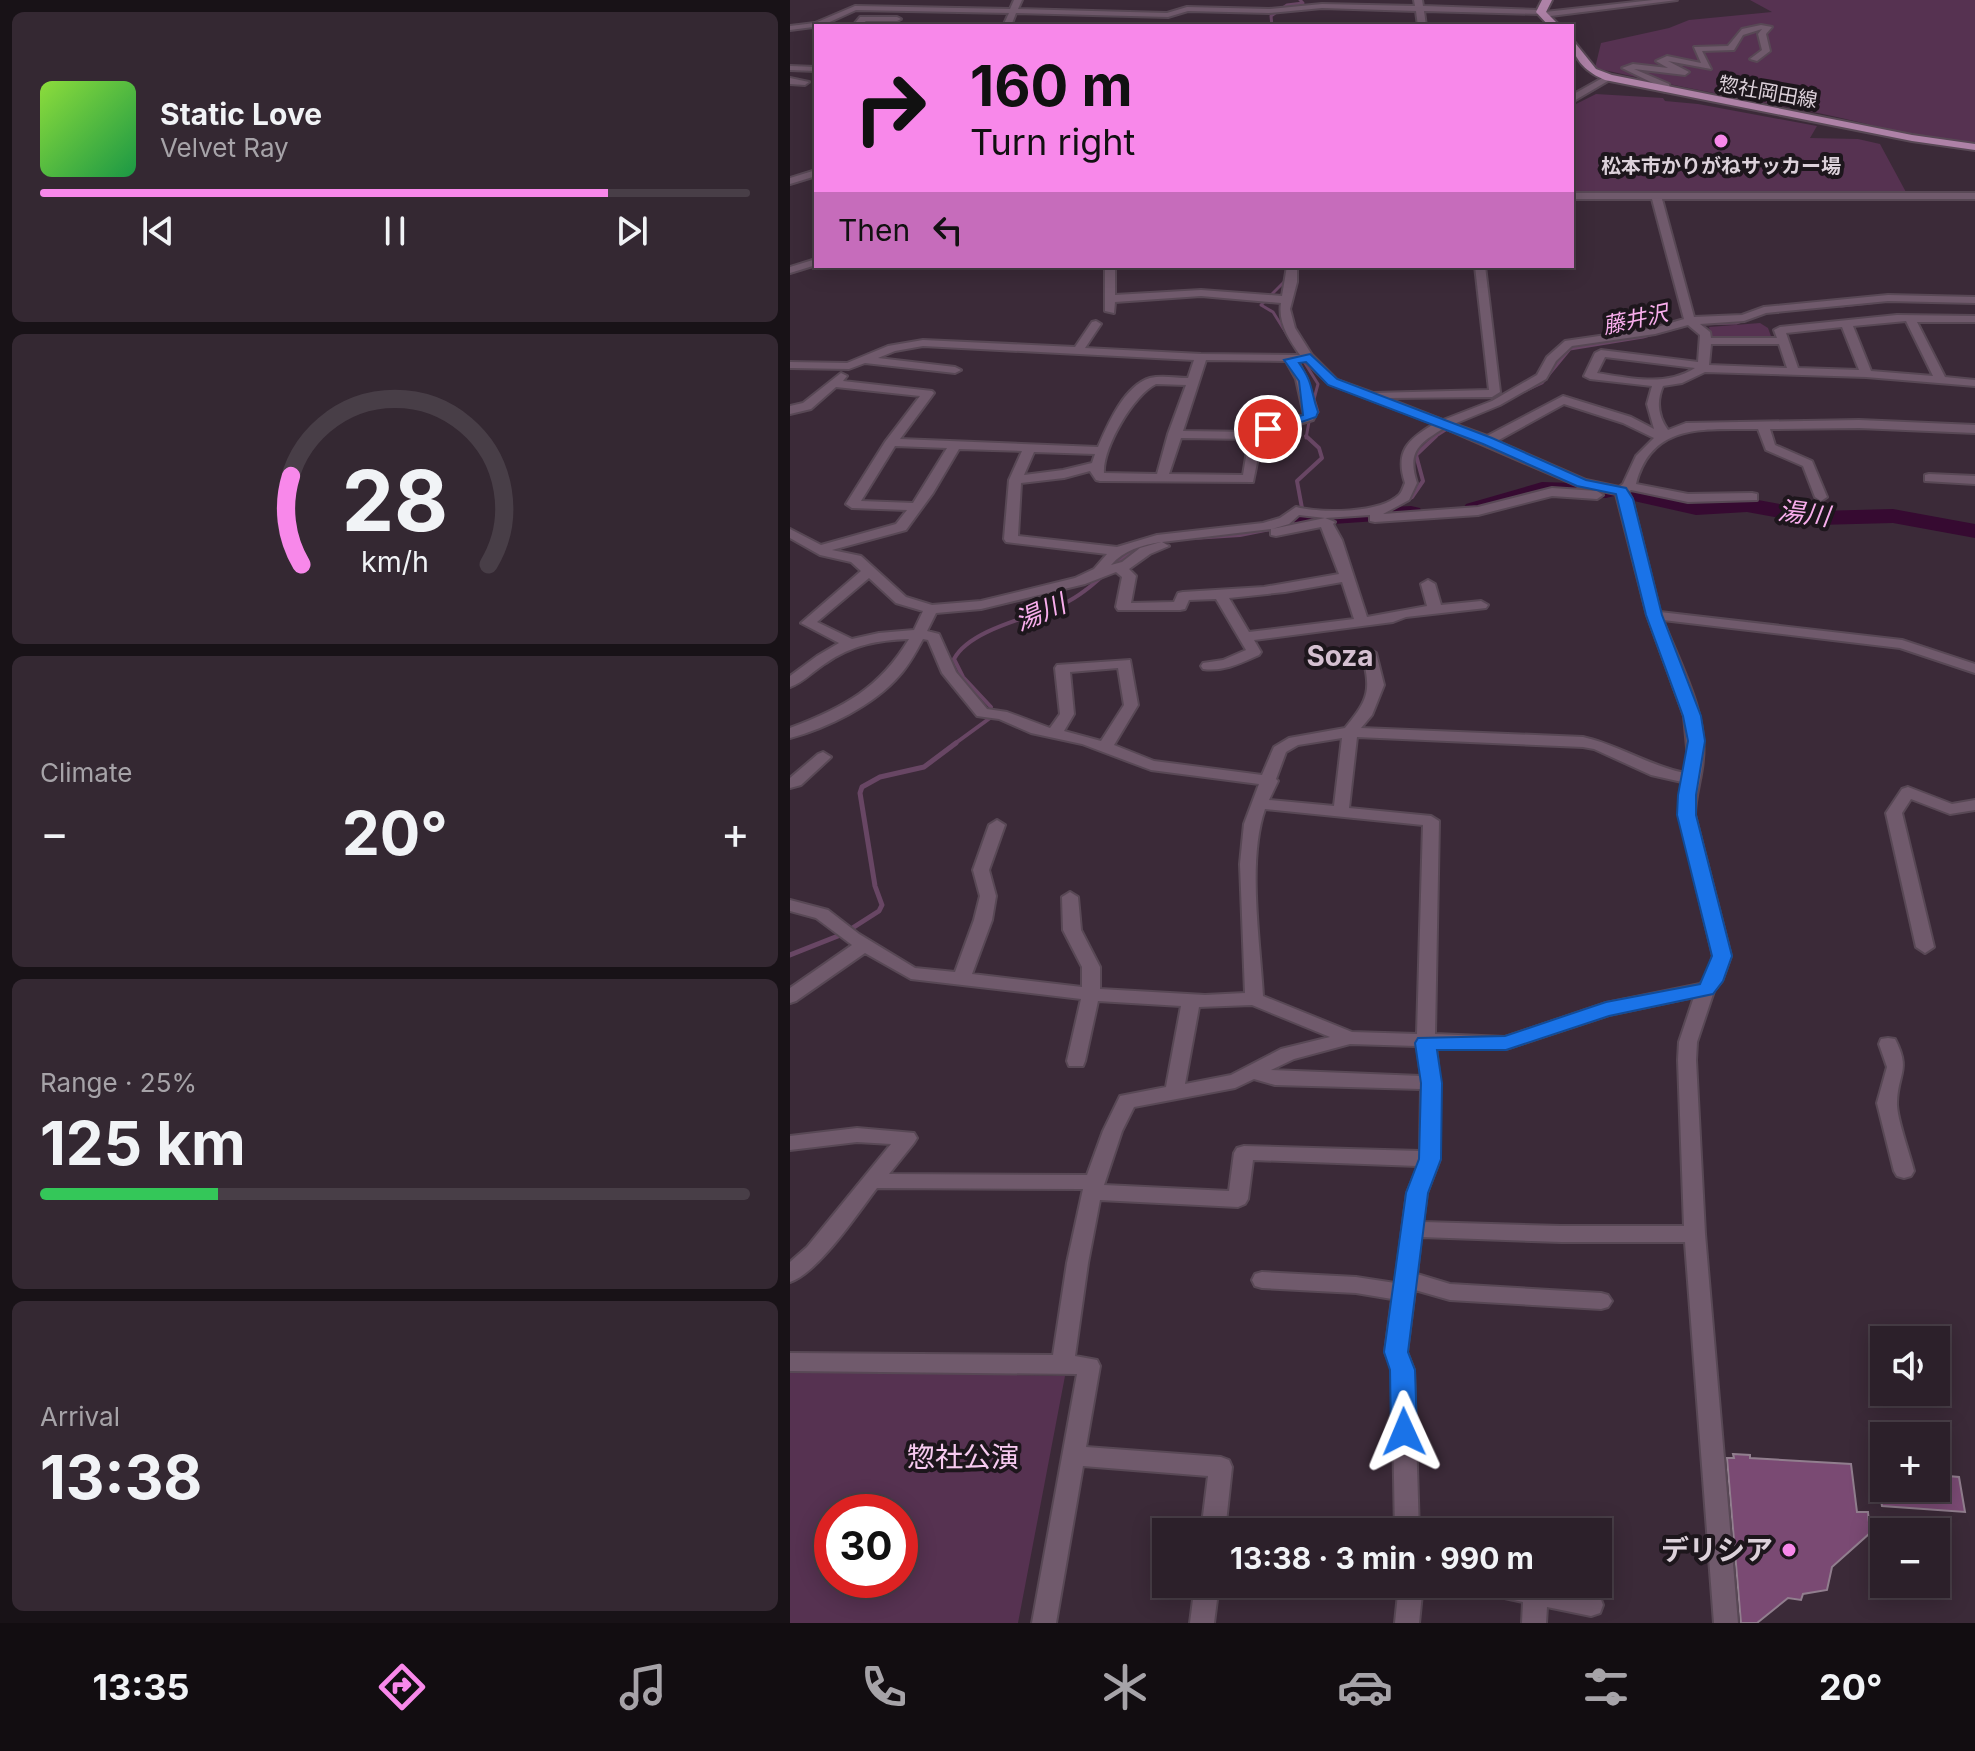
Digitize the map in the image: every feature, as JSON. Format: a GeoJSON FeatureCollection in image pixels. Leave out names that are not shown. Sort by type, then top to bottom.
{"type":"FeatureCollection","features":[{"type":"Feature","properties":{"kind":"main road"},"geometry":{"type":"LineString","coordinates":[[1547,0],[1542,14],[1553,24]]}},
{"type":"Feature","properties":{"kind":"main road","name":"惣社岡田線"},"geometry":{"type":"LineString","coordinates":[[1574,45],[1592,71],[1609,78],[1912,138],[1975,147]]}},
{"type":"Feature","properties":{"kind":"street"},"geometry":{"type":"LineString","coordinates":[[1008,24],[1018,0]]}},
{"type":"Feature","properties":{"kind":"street"},"geometry":{"type":"LineString","coordinates":[[1255,11],[1258,0]]}},
{"type":"Feature","properties":{"kind":"street"},"geometry":{"type":"LineString","coordinates":[[819,24],[855,8],[1171,15],[1187,9],[1255,11],[1308,3],[1418,4],[1542,14],[1673,0]]}},
{"type":"Feature","properties":{"kind":"street"},"geometry":{"type":"LineString","coordinates":[[1418,4],[1422,24]]}},
{"type":"Feature","properties":{"kind":"street"},"geometry":{"type":"LineString","coordinates":[[861,24],[863,19],[896,22],[909,8]]}},
{"type":"Feature","properties":{"kind":"street"},"geometry":{"type":"LineString","coordinates":[[1255,11],[1265,24]]}},
{"type":"Feature","properties":{"kind":"street"},"geometry":{"type":"LineString","coordinates":[[1164,24],[1171,15]]}},
{"type":"Feature","properties":{"kind":"street"},"geometry":{"type":"LineString","coordinates":[[790,28],[814,25]]}},
{"type":"Feature","properties":{"kind":"street"},"geometry":{"type":"LineString","coordinates":[[1668,90],[1666,86],[1626,68],[1633,66],[1685,72],[1660,61],[1667,58],[1708,67],[1711,66],[1697,49],[1731,48],[1742,30],[1768,27],[1762,34],[1766,51],[1754,59]]}},
{"type":"Feature","properties":{"kind":"street"},"geometry":{"type":"LineString","coordinates":[[790,68],[814,69]]}},
{"type":"Feature","properties":{"kind":"street"},"geometry":{"type":"LineString","coordinates":[[1574,96],[1609,78]]}},
{"type":"Feature","properties":{"kind":"street"},"geometry":{"type":"LineString","coordinates":[[790,81],[805,82]]}},
{"type":"Feature","properties":{"kind":"street"},"geometry":{"type":"LineString","coordinates":[[790,181],[814,174]]}},
{"type":"Feature","properties":{"kind":"street"},"geometry":{"type":"LineString","coordinates":[[1574,196],[1975,196]]}},
{"type":"Feature","properties":{"kind":"street"},"geometry":{"type":"LineString","coordinates":[[1656,196],[1694,323],[1706,334],[1703,367],[1695,375],[1658,385],[1590,376],[1601,353],[1703,367],[1866,374],[1975,383]]}},
{"type":"Feature","properties":{"kind":"street"},"geometry":{"type":"LineString","coordinates":[[790,270],[814,263]]}},
{"type":"Feature","properties":{"kind":"street"},"geometry":{"type":"LineString","coordinates":[[1110,268],[1110,305],[1201,293],[1287,300]]}},
{"type":"Feature","properties":{"kind":"street"},"geometry":{"type":"LineString","coordinates":[[1292,268],[1294,279],[1284,314],[1287,326],[1322,374],[1333,382],[1488,441],[1582,483],[1626,492]]}},
{"type":"Feature","properties":{"kind":"street"},"geometry":{"type":"LineString","coordinates":[[1367,395],[1492,393],[1496,390],[1480,268]]}},
{"type":"Feature","properties":{"kind":"street"},"geometry":{"type":"LineString","coordinates":[[1030,448],[1015,480],[1011,539],[1118,551],[1153,538],[1260,527],[1287,520],[1296,511],[1314,515],[1386,508],[1396,504],[1410,489],[1407,454],[1423,436],[1441,425],[1496,403],[1542,377],[1551,359],[1569,343],[1744,318],[1764,310],[1888,298],[1975,300]]}},
{"type":"Feature","properties":{"kind":"street"},"geometry":{"type":"LineString","coordinates":[[1910,318],[1941,380]]}},
{"type":"Feature","properties":{"kind":"street"},"geometry":{"type":"LineString","coordinates":[[1794,372],[1780,330],[1910,318],[1975,319]]}},
{"type":"Feature","properties":{"kind":"street"},"geometry":{"type":"LineString","coordinates":[[1846,323],[1866,374]]}},
{"type":"Feature","properties":{"kind":"street"},"geometry":{"type":"LineString","coordinates":[[1077,352],[1096,324]]}},
{"type":"Feature","properties":{"kind":"street"},"geometry":{"type":"LineString","coordinates":[[1705,341],[1784,341]]}},
{"type":"Feature","properties":{"kind":"street"},"geometry":{"type":"LineString","coordinates":[[790,365],[849,366],[892,348],[923,343],[1201,357],[1310,358]]}},
{"type":"Feature","properties":{"kind":"street"},"geometry":{"type":"LineString","coordinates":[[1162,478],[1201,357]]}},
{"type":"Feature","properties":{"kind":"street"},"geometry":{"type":"LineString","coordinates":[[864,360],[955,370]]}},
{"type":"Feature","properties":{"kind":"street"},"geometry":{"type":"LineString","coordinates":[[1174,434],[1256,436],[1268,429],[1309,417],[1311,412],[1305,395],[1306,381],[1291,360]]}},
{"type":"Feature","properties":{"kind":"street"},"geometry":{"type":"LineString","coordinates":[[790,410],[807,406],[849,366]]}},
{"type":"Feature","properties":{"kind":"street"},"geometry":{"type":"LineString","coordinates":[[1192,382],[1151,381],[1136,390],[1101,451],[1096,471],[1100,477],[1249,479],[1256,436]]}},
{"type":"Feature","properties":{"kind":"street"},"geometry":{"type":"LineString","coordinates":[[833,383],[928,393],[891,442],[852,504],[916,507]]}},
{"type":"Feature","properties":{"kind":"street"},"geometry":{"type":"LineString","coordinates":[[1658,385],[1652,395],[1652,406],[1664,436]]}},
{"type":"Feature","properties":{"kind":"street"},"geometry":{"type":"LineString","coordinates":[[1488,441],[1563,400],[1627,420],[1664,436]]}},
{"type":"Feature","properties":{"kind":"street"},"geometry":{"type":"LineString","coordinates":[[1726,1623],[1695,1234],[1688,1042],[1706,989],[1713,981],[1722,956],[1687,815],[1697,741],[1692,716],[1654,615],[1626,492],[1634,462],[1664,436],[1686,427],[1859,424],[1975,429]]}},
{"type":"Feature","properties":{"kind":"street"},"geometry":{"type":"LineString","coordinates":[[1762,425],[1770,447],[1808,464],[1821,497]]}},
{"type":"Feature","properties":{"kind":"street"},"geometry":{"type":"LineString","coordinates":[[891,442],[1101,451]]}},
{"type":"Feature","properties":{"kind":"street"},"geometry":{"type":"LineString","coordinates":[[820,549],[901,527],[955,444]]}},
{"type":"Feature","properties":{"kind":"street"},"geometry":{"type":"LineString","coordinates":[[1015,480],[1064,474],[1097,465]]}},
{"type":"Feature","properties":{"kind":"street"},"geometry":{"type":"LineString","coordinates":[[1929,478],[1975,480]]}},
{"type":"Feature","properties":{"kind":"street"},"geometry":{"type":"LineString","coordinates":[[790,533],[820,549],[856,559],[901,600],[931,609],[981,605],[1080,581],[1119,567],[1145,551],[1166,544],[1244,539],[1325,522],[1478,511],[1552,492],[1626,492],[1688,498],[1752,497]]}},
{"type":"Feature","properties":{"kind":"street"},"geometry":{"type":"LineString","coordinates":[[1325,522],[1335,540],[1362,622]]}},
{"type":"Feature","properties":{"kind":"street"},"geometry":{"type":"LineString","coordinates":[[1099,572],[1118,551]]}},
{"type":"Feature","properties":{"kind":"street"},"geometry":{"type":"LineString","coordinates":[[1119,567],[1129,576],[1123,607],[1180,606],[1183,596],[1288,590],[1345,577]]}},
{"type":"Feature","properties":{"kind":"street"},"geometry":{"type":"LineString","coordinates":[[850,643],[808,623],[870,570]]}},
{"type":"Feature","properties":{"kind":"street"},"geometry":{"type":"LineString","coordinates":[[1428,584],[1435,609]]}},
{"type":"Feature","properties":{"kind":"street"},"geometry":{"type":"LineString","coordinates":[[1208,666],[1226,664],[1254,652],[1221,596]]}},
{"type":"Feature","properties":{"kind":"street"},"geometry":{"type":"LineString","coordinates":[[1245,637],[1481,605]]}},
{"type":"Feature","properties":{"kind":"street"},"geometry":{"type":"LineString","coordinates":[[790,733],[824,721],[893,675],[931,609]]}},
{"type":"Feature","properties":{"kind":"street"},"geometry":{"type":"LineString","coordinates":[[1654,615],[1902,644],[1975,669]]}},
{"type":"Feature","properties":{"kind":"street"},"geometry":{"type":"LineString","coordinates":[[790,683],[817,659],[850,643],[881,635],[919,634],[934,637],[949,673],[982,713],[1002,715],[1036,730],[1105,747],[1151,765],[1270,781]]}},
{"type":"Feature","properties":{"kind":"street"},"geometry":{"type":"LineString","coordinates":[[1341,812],[1350,732],[1364,715],[1377,685],[1369,653]]}},
{"type":"Feature","properties":{"kind":"street"},"geometry":{"type":"LineString","coordinates":[[1055,733],[1067,714],[1062,668],[1125,663],[1131,705],[1105,747]]}},
{"type":"Feature","properties":{"kind":"street"},"geometry":{"type":"LineString","coordinates":[[1254,999],[1248,864],[1252,824],[1279,750],[1294,741],[1350,732],[1583,742],[1598,745],[1657,772],[1690,779]]}},
{"type":"Feature","properties":{"kind":"street"},"geometry":{"type":"LineString","coordinates":[[790,783],[823,757]]}},
{"type":"Feature","properties":{"kind":"street"},"geometry":{"type":"LineString","coordinates":[[1925,947],[1894,813],[1908,792],[1950,809],[1975,805]]}},
{"type":"Feature","properties":{"kind":"street"},"geometry":{"type":"LineString","coordinates":[[1261,804],[1431,821],[1426,1043],[1431,1083],[1430,1159],[1417,1193],[1396,1352],[1403,1370],[1407,1518]]}},
{"type":"Feature","properties":{"kind":"street"},"geometry":{"type":"LineString","coordinates":[[961,979],[983,920],[988,896],[981,870],[997,825]]}},
{"type":"Feature","properties":{"kind":"street"},"geometry":{"type":"LineString","coordinates":[[1070,897],[1072,930],[1091,967],[1091,994],[1076,1061]]}},
{"type":"Feature","properties":{"kind":"street"},"geometry":{"type":"LineString","coordinates":[[790,905],[822,914],[911,973],[1091,994],[1191,1000],[1254,999],[1350,1038]]}},
{"type":"Feature","properties":{"kind":"street"},"geometry":{"type":"LineString","coordinates":[[790,997],[865,945]]}},
{"type":"Feature","properties":{"kind":"street"},"geometry":{"type":"LineString","coordinates":[[1063,1364],[1077,1266],[1094,1187],[1114,1126],[1127,1101],[1235,1081],[1288,1054],[1350,1038],[1426,1043],[1506,1043],[1606,1009],[1706,989]]}},
{"type":"Feature","properties":{"kind":"street"},"geometry":{"type":"LineString","coordinates":[[1174,1093],[1191,1000]]}},
{"type":"Feature","properties":{"kind":"street"},"geometry":{"type":"LineString","coordinates":[[1888,1044],[1896,1067],[1887,1103],[1904,1171]]}},
{"type":"Feature","properties":{"kind":"street"},"geometry":{"type":"LineString","coordinates":[[1252,1072],[1275,1078],[1431,1083]]}},
{"type":"Feature","properties":{"kind":"street"},"geometry":{"type":"LineString","coordinates":[[790,1143],[857,1135],[907,1138],[814,1253],[790,1274]]}},
{"type":"Feature","properties":{"kind":"street"},"geometry":{"type":"LineString","coordinates":[[873,1181],[1094,1187],[1238,1199],[1244,1153],[1430,1159]]}},
{"type":"Feature","properties":{"kind":"street"},"geometry":{"type":"LineString","coordinates":[[1414,1229],[1695,1234]]}},
{"type":"Feature","properties":{"kind":"street"},"geometry":{"type":"LineString","coordinates":[[1262,1280],[1406,1286],[1450,1292],[1601,1301]]}},
{"type":"Feature","properties":{"kind":"street"},"geometry":{"type":"LineString","coordinates":[[790,1362],[1089,1366],[1044,1623]]}},
{"type":"Feature","properties":{"kind":"street"},"geometry":{"type":"LineString","coordinates":[[1074,1456],[1221,1467],[1215,1518]]}},
{"type":"Feature","properties":{"kind":"street"},"geometry":{"type":"LineString","coordinates":[[1202,1623],[1205,1598]]}},
{"type":"Feature","properties":{"kind":"street"},"geometry":{"type":"LineString","coordinates":[[1407,1623],[1410,1598]]}},
{"type":"Feature","properties":{"kind":"street"},"geometry":{"type":"LineString","coordinates":[[1534,1623],[1535,1598]]}},
{"type":"Feature","properties":{"kind":"street"},"geometry":{"type":"LineString","coordinates":[[1555,1598],[1591,1605]]}},
{"type":"Feature","properties":{"kind":"green space"},"geometry":{"type":"Polygon","coordinates":[[[1750,0],[1975,0],[1975,143],[1916,135],[1595,68],[1601,43],[1669,28],[1689,20],[1772,12],[1750,0]]]}},
{"type":"Feature","properties":{"kind":"green space","name":"松本市かりがねサッカー場"},"geometry":{"type":"Polygon","coordinates":[[[1596,94],[1663,98],[1665,101],[1817,126],[1810,138],[1858,139],[1880,144],[1907,194],[1577,194],[1574,193],[1574,105],[1596,94]]]}},
{"type":"Feature","properties":{"kind":"green space"},"geometry":{"type":"Polygon","coordinates":[[[1760,323],[1768,328],[1772,339],[1712,339],[1709,327],[1760,323]]]}},
{"type":"Feature","properties":{"kind":"green space","name":"惣社公演"},"geometry":{"type":"Polygon","coordinates":[[[790,1370],[1065,1376],[1018,1623],[790,1623],[790,1370]]]}},
{"type":"Feature","properties":{"kind":"building","name":"デリシア"},"geometry":{"type":"Polygon","coordinates":[[[1733,1454],[1750,1455],[1750,1458],[1851,1464],[1857,1512],[1868,1512],[1870,1533],[1832,1567],[1827,1590],[1803,1594],[1801,1600],[1788,1598],[1757,1623],[1741,1623],[1727,1458],[1734,1458],[1733,1454]]]}},
{"type":"Feature","properties":{"kind":"building"},"geometry":{"type":"Polygon","coordinates":[[[1950,1476],[1959,1477],[1965,1512],[1882,1506],[1881,1502],[1950,1502],[1950,1476]]]}},
{"type":"Feature","properties":{"kind":"waterway"},"geometry":{"type":"LineString","coordinates":[[1272,24],[1271,16],[1287,5],[1303,3],[1300,0]]}},
{"type":"Feature","properties":{"kind":"waterway"},"geometry":{"type":"LineString","coordinates":[[1286,268],[1287,279],[1261,305],[1273,312],[1318,384],[1314,399],[1318,412],[1309,422],[1306,436]]}},
{"type":"Feature","properties":{"kind":"waterway","name":"藤井沢"},"geometry":{"type":"LineString","coordinates":[[1841,306],[1878,302]]}},
{"type":"Feature","properties":{"kind":"waterway","name":"藤井沢"},"geometry":{"type":"LineString","coordinates":[[1699,324],[1736,323],[1760,315]]}},
{"type":"Feature","properties":{"kind":"waterway","name":"藤井沢"},"geometry":{"type":"LineString","coordinates":[[1436,436],[1458,422],[1542,383],[1570,349],[1643,337],[1678,327]]}},
{"type":"Feature","properties":{"kind":"waterway"},"geometry":{"type":"LineString","coordinates":[[1284,525],[1304,519],[1297,481],[1322,458],[1319,448],[1306,436]]}},
{"type":"Feature","properties":{"kind":"waterway","name":"藤井沢"},"geometry":{"type":"LineString","coordinates":[[1383,515],[1412,497],[1423,481],[1416,455],[1436,436]]}},
{"type":"Feature","properties":{"kind":"waterway","name":"湯川"},"geometry":{"type":"LineString","coordinates":[[1475,509],[1542,489],[1606,491]]}},
{"type":"Feature","properties":{"kind":"waterway","name":"湯川"},"geometry":{"type":"LineString","coordinates":[[1633,494],[1696,508],[1747,505],[1818,518],[1893,516],[1975,531]]}},
{"type":"Feature","properties":{"kind":"waterway","name":"湯川"},"geometry":{"type":"LineString","coordinates":[[1304,519],[1411,513]]}},
{"type":"Feature","properties":{"kind":"waterway","name":"湯川"},"geometry":{"type":"LineString","coordinates":[[1193,538],[1240,535],[1270,529]]}},
{"type":"Feature","properties":{"kind":"waterway","name":"湯川"},"geometry":{"type":"LineString","coordinates":[[953,745],[990,718],[991,707],[963,677],[954,659],[962,649],[987,632],[1075,598],[1125,557],[1148,544]]}},
{"type":"Feature","properties":{"kind":"waterway","name":"湯川"},"geometry":{"type":"LineString","coordinates":[[790,955],[843,934],[879,911],[882,905],[875,886],[860,793],[862,787],[880,777],[924,767],[956,743]]}},
{"type":"Feature","properties":{"kind":"place","name":"松本市かりがねサッカー場"},"geometry":{"type":"Point","coordinates":[1721,141]}},
{"type":"Feature","properties":{"kind":"place","name":"デリシア"},"geometry":{"type":"Point","coordinates":[1789,1550]}},
{"type":"Feature","properties":{"kind":"district","name":"Soza"},"geometry":{"type":"Point","coordinates":[1340,656]}},
{"type":"Feature","properties":{"kind":"route"},"geometry":{"type":"LineString","coordinates":[[1268,429],[1309,417],[1311,412],[1305,395],[1306,381],[1291,360],[1310,358],[1322,374],[1333,382],[1488,441],[1582,483],[1621,491],[1626,499],[1654,615],[1692,716],[1697,741],[1687,795],[1687,815],[1722,956],[1713,981],[1706,989],[1606,1009],[1506,1043],[1426,1043],[1431,1083],[1430,1159],[1417,1193],[1396,1352],[1403,1370],[1404,1432]]}}]}
